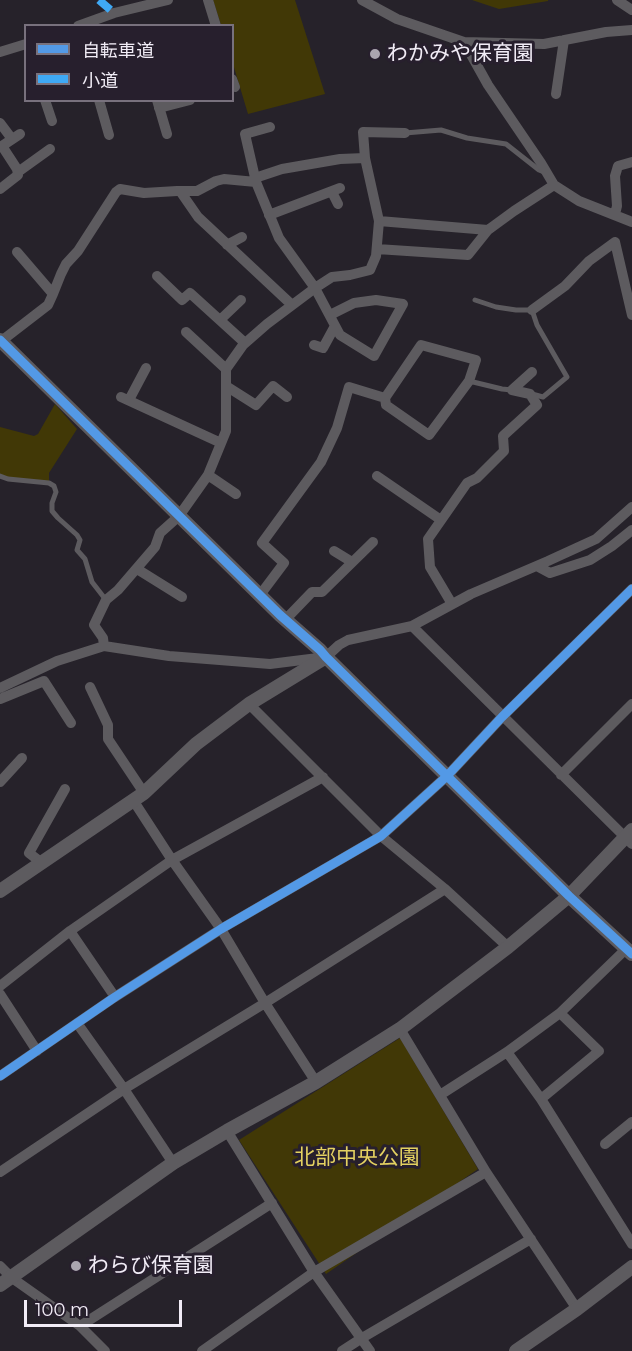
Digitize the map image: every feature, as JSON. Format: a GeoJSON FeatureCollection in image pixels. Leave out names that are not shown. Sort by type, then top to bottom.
{"type":"FeatureCollection","features":[{"type":"Feature","properties":{"kind":"street"},"geometry":{"type":"LineString","coordinates":[[85,24],[114,13],[168,0]]}},
{"type":"Feature","properties":{"kind":"street"},"geometry":{"type":"LineString","coordinates":[[207,0],[215,24]]}},
{"type":"Feature","properties":{"kind":"street"},"geometry":{"type":"LineString","coordinates":[[362,0],[397,19],[464,42],[544,44],[606,32],[632,30]]}},
{"type":"Feature","properties":{"kind":"street"},"geometry":{"type":"LineString","coordinates":[[616,0],[632,10]]}},
{"type":"Feature","properties":{"kind":"street"},"geometry":{"type":"LineString","coordinates":[[556,94],[564,40]]}},
{"type":"Feature","properties":{"kind":"street"},"geometry":{"type":"LineString","coordinates":[[464,42],[488,85],[554,184],[579,201],[632,222]]}},
{"type":"Feature","properties":{"kind":"street"},"geometry":{"type":"LineString","coordinates":[[0,52],[24,45]]}},
{"type":"Feature","properties":{"kind":"street"},"geometry":{"type":"LineString","coordinates":[[46,102],[52,121]]}},
{"type":"Feature","properties":{"kind":"street"},"geometry":{"type":"LineString","coordinates":[[100,102],[109,135]]}},
{"type":"Feature","properties":{"kind":"street"},"geometry":{"type":"LineString","coordinates":[[167,134],[158,104],[174,102]]}},
{"type":"Feature","properties":{"kind":"street"},"geometry":{"type":"LineString","coordinates":[[0,123],[16,137],[1,146],[18,172]]}},
{"type":"Feature","properties":{"kind":"street"},"geometry":{"type":"LineString","coordinates":[[270,127],[245,134],[255,180],[279,238],[315,288],[340,335],[374,356],[403,304],[376,300],[354,303],[330,315]]}},
{"type":"Feature","properties":{"kind":"street"},"geometry":{"type":"LineString","coordinates":[[104,646],[104,638],[94,625],[106,600],[118,590],[155,547],[160,533],[178,516],[208,475],[226,431],[226,369],[245,343],[315,288],[332,278],[370,270],[377,249],[379,221],[365,158],[363,132],[405,133]]}},
{"type":"Feature","properties":{"kind":"street"},"geometry":{"type":"LineString","coordinates":[[0,189],[18,176],[18,172],[51,149]]}},
{"type":"Feature","properties":{"kind":"street"},"geometry":{"type":"LineString","coordinates":[[365,158],[340,159],[282,169],[255,180],[224,179],[198,191],[144,193],[120,189],[78,251],[66,264],[48,305],[0,341],[629,952],[560,1013],[507,1052],[440,1095]]}},
{"type":"Feature","properties":{"kind":"street"},"geometry":{"type":"LineString","coordinates":[[615,214],[617,206],[616,163],[632,162]]}},
{"type":"Feature","properties":{"kind":"street"},"geometry":{"type":"LineString","coordinates":[[377,249],[468,255],[488,230],[554,184]]}},
{"type":"Feature","properties":{"kind":"street"},"geometry":{"type":"LineString","coordinates":[[269,215],[336,190],[338,204]]}},
{"type":"Feature","properties":{"kind":"street"},"geometry":{"type":"LineString","coordinates":[[180,191],[198,217],[292,305]]}},
{"type":"Feature","properties":{"kind":"street"},"geometry":{"type":"LineString","coordinates":[[379,221],[488,230]]}},
{"type":"Feature","properties":{"kind":"street"},"geometry":{"type":"LineString","coordinates":[[227,245],[242,237]]}},
{"type":"Feature","properties":{"kind":"street"},"geometry":{"type":"LineString","coordinates":[[532,310],[565,286],[589,261],[615,242],[632,315]]}},
{"type":"Feature","properties":{"kind":"street"},"geometry":{"type":"LineString","coordinates":[[17,252],[53,294]]}},
{"type":"Feature","properties":{"kind":"street"},"geometry":{"type":"LineString","coordinates":[[157,276],[182,300],[190,293],[245,343]]}},
{"type":"Feature","properties":{"kind":"street"},"geometry":{"type":"LineString","coordinates":[[220,320],[241,300]]}},
{"type":"Feature","properties":{"kind":"street"},"geometry":{"type":"LineString","coordinates":[[314,345],[323,348],[335,326]]}},
{"type":"Feature","properties":{"kind":"street"},"geometry":{"type":"LineString","coordinates":[[186,332],[226,369]]}},
{"type":"Feature","properties":{"kind":"street"},"geometry":{"type":"LineString","coordinates":[[422,345],[476,360],[469,381],[433,438],[386,405],[385,398],[422,345]]}},
{"type":"Feature","properties":{"kind":"street"},"geometry":{"type":"LineString","coordinates":[[146,368],[125,399],[221,443]]}},
{"type":"Feature","properties":{"kind":"street"},"geometry":{"type":"LineString","coordinates":[[512,390],[532,372]]}},
{"type":"Feature","properties":{"kind":"street"},"geometry":{"type":"LineString","coordinates":[[226,386],[256,405],[273,386],[287,397]]}},
{"type":"Feature","properties":{"kind":"street"},"geometry":{"type":"LineString","coordinates":[[260,595],[284,563],[262,543],[321,462],[337,428],[349,387],[385,398]]}},
{"type":"Feature","properties":{"kind":"street"},"geometry":{"type":"LineString","coordinates":[[452,604],[430,567],[428,539],[467,483],[477,478],[504,451],[503,436],[537,405],[530,394],[512,390]]}},
{"type":"Feature","properties":{"kind":"street"},"geometry":{"type":"LineString","coordinates":[[208,475],[236,494]]}},
{"type":"Feature","properties":{"kind":"street"},"geometry":{"type":"LineString","coordinates":[[377,476],[441,520]]}},
{"type":"Feature","properties":{"kind":"street"},"geometry":{"type":"LineString","coordinates":[[0,891],[139,797],[196,744],[249,704],[326,657],[339,645],[348,640],[412,626],[471,594],[596,539],[632,507]]}},
{"type":"Feature","properties":{"kind":"street"},"geometry":{"type":"LineString","coordinates":[[537,566],[550,573],[590,560],[630,535]]}},
{"type":"Feature","properties":{"kind":"street"},"geometry":{"type":"LineString","coordinates":[[285,620],[312,592],[322,592],[372,542]]}},
{"type":"Feature","properties":{"kind":"street"},"geometry":{"type":"LineString","coordinates":[[334,551],[352,562]]}},
{"type":"Feature","properties":{"kind":"street"},"geometry":{"type":"LineString","coordinates":[[137,569],[182,597]]}},
{"type":"Feature","properties":{"kind":"street"},"geometry":{"type":"LineString","coordinates":[[0,1076],[115,997],[221,929],[381,836],[447,776],[502,717],[632,589]]}},
{"type":"Feature","properties":{"kind":"street"},"geometry":{"type":"LineString","coordinates":[[6,1282],[173,1164],[316,1082],[400,1029],[508,947],[569,896],[629,837],[561,775],[412,626]]}},
{"type":"Feature","properties":{"kind":"street"},"geometry":{"type":"LineString","coordinates":[[0,688],[57,661],[104,646],[169,656],[270,664],[326,657]]}},
{"type":"Feature","properties":{"kind":"street"},"geometry":{"type":"LineString","coordinates":[[0,699],[45,681],[71,723]]}},
{"type":"Feature","properties":{"kind":"street"},"geometry":{"type":"LineString","coordinates":[[90,687],[108,725],[108,739],[172,860],[221,929],[316,1082]]}},
{"type":"Feature","properties":{"kind":"street"},"geometry":{"type":"LineString","coordinates":[[249,704],[381,836],[508,947]]}},
{"type":"Feature","properties":{"kind":"street"},"geometry":{"type":"LineString","coordinates":[[561,775],[632,704]]}},
{"type":"Feature","properties":{"kind":"street"},"geometry":{"type":"LineString","coordinates":[[0,782],[22,758]]}},
{"type":"Feature","properties":{"kind":"street"},"geometry":{"type":"LineString","coordinates":[[0,986],[70,931],[172,860],[322,777]]}},
{"type":"Feature","properties":{"kind":"street"},"geometry":{"type":"LineString","coordinates":[[42,863],[29,853],[36,833],[60,791]]}},
{"type":"Feature","properties":{"kind":"street"},"geometry":{"type":"LineString","coordinates":[[0,1172],[124,1089],[445,890]]}},
{"type":"Feature","properties":{"kind":"street"},"geometry":{"type":"LineString","coordinates":[[70,931],[115,997]]}},
{"type":"Feature","properties":{"kind":"street"},"geometry":{"type":"LineString","coordinates":[[0,994],[37,1051]]}},
{"type":"Feature","properties":{"kind":"street"},"geometry":{"type":"LineString","coordinates":[[541,1099],[599,1051],[560,1013]]}},
{"type":"Feature","properties":{"kind":"street"},"geometry":{"type":"LineString","coordinates":[[77,1023],[173,1164]]}},
{"type":"Feature","properties":{"kind":"street"},"geometry":{"type":"LineString","coordinates":[[400,1029],[486,1172],[577,1310]]}},
{"type":"Feature","properties":{"kind":"street"},"geometry":{"type":"LineString","coordinates":[[507,1052],[541,1099],[632,1244]]}},
{"type":"Feature","properties":{"kind":"street"},"geometry":{"type":"LineString","coordinates":[[605,1144],[632,1122]]}},
{"type":"Feature","properties":{"kind":"street"},"geometry":{"type":"LineString","coordinates":[[227,1131],[314,1272],[370,1351]]}},
{"type":"Feature","properties":{"kind":"street"},"geometry":{"type":"LineString","coordinates":[[202,1351],[314,1272],[486,1172]]}},
{"type":"Feature","properties":{"kind":"street"},"geometry":{"type":"LineString","coordinates":[[80,1326],[272,1203]]}},
{"type":"Feature","properties":{"kind":"street"},"geometry":{"type":"LineString","coordinates":[[342,1351],[531,1239]]}},
{"type":"Feature","properties":{"kind":"street"},"geometry":{"type":"LineString","coordinates":[[0,1266],[6,1282],[80,1326],[105,1351]]}},
{"type":"Feature","properties":{"kind":"street"},"geometry":{"type":"LineString","coordinates":[[516,1351],[577,1310],[632,1267]]}},
{"type":"Feature","properties":{"kind":"lane"},"geometry":{"type":"LineString","coordinates":[[405,133],[441,130],[467,138],[506,144],[539,171],[547,173]]}},
{"type":"Feature","properties":{"kind":"lane"},"geometry":{"type":"LineString","coordinates":[[475,300],[496,307],[532,310],[537,325],[567,377],[543,397],[530,394]]}},
{"type":"Feature","properties":{"kind":"lane"},"geometry":{"type":"LineString","coordinates":[[469,381],[512,390]]}},
{"type":"Feature","properties":{"kind":"lane"},"geometry":{"type":"LineString","coordinates":[[0,476],[8,479],[49,483],[54,486],[56,492],[52,511],[77,535],[80,540],[77,550],[85,559],[92,582],[106,600]]}},
{"type":"Feature","properties":{"kind":"green space"},"geometry":{"type":"Polygon","coordinates":[[[213,0],[295,0],[325,94],[248,114],[234,67],[234,24],[221,24],[213,0]]]}},
{"type":"Feature","properties":{"kind":"green space"},"geometry":{"type":"Polygon","coordinates":[[[472,0],[548,0],[548,1],[499,9],[472,0]]]}},
{"type":"Feature","properties":{"kind":"green space"},"geometry":{"type":"Polygon","coordinates":[[[55,404],[77,429],[49,473],[49,483],[0,476],[0,427],[34,436],[38,434],[55,404]]]}},
{"type":"Feature","properties":{"kind":"green space","name":"北部中央公園"},"geometry":{"type":"Polygon","coordinates":[[[400,1038],[478,1169],[326,1274],[239,1140],[400,1038]]]}},
{"type":"Feature","properties":{"kind":"marked path"},"geometry":{"type":"LineString","coordinates":[[99,0],[114,13]]}},
{"type":"Feature","properties":{"kind":"cycle path"},"geometry":{"type":"LineString","coordinates":[[0,340],[280,615],[320,650],[569,896],[632,954]]}},
{"type":"Feature","properties":{"kind":"cycle path"},"geometry":{"type":"LineString","coordinates":[[0,1076],[115,997],[221,929],[381,836],[447,776],[502,717],[632,589]]}},
{"type":"Feature","properties":{"kind":"place","name":"わかみや保育園"},"geometry":{"type":"Point","coordinates":[375,54]}},
{"type":"Feature","properties":{"kind":"place","name":"わらび保育園"},"geometry":{"type":"Point","coordinates":[76,1266]}}]}
